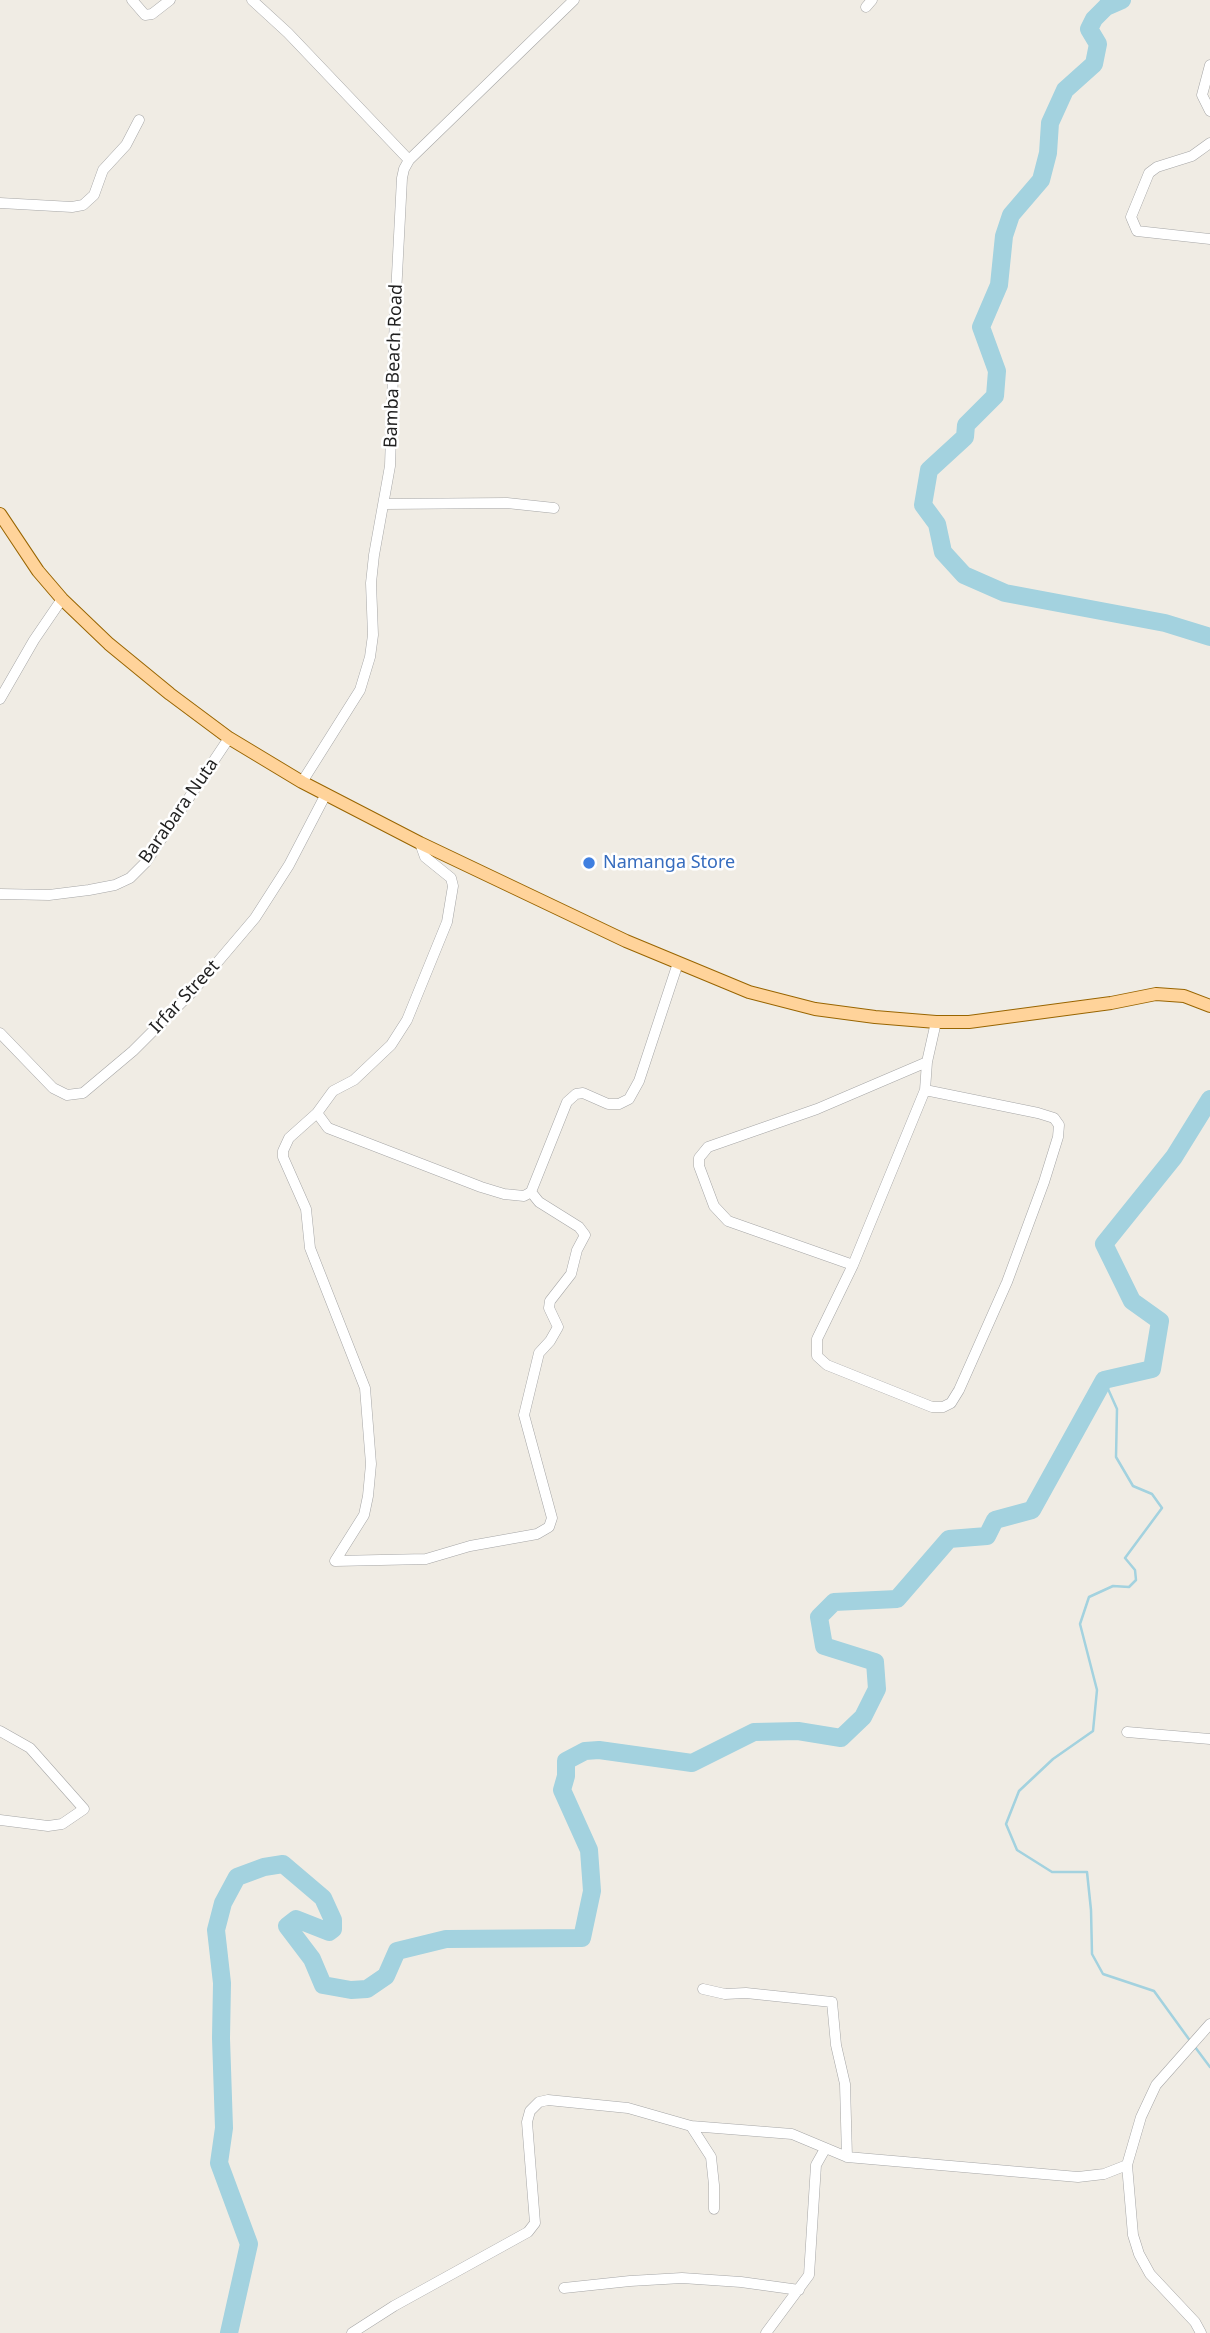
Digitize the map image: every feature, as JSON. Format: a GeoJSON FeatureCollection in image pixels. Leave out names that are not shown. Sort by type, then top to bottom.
{"type":"FeatureCollection","features":[{"type":"Feature","properties":{"kind":"main road"},"geometry":{"type":"LineString","coordinates":[[0,514],[38,571],[109,644],[229,738],[302,782],[420,843],[626,941],[749,992],[815,1009],[936,1022],[995,1019],[1156,994],[1184,996],[1210,1006]]}},
{"type":"Feature","properties":{"kind":"street"},"geometry":{"type":"LineString","coordinates":[[132,0],[145,15],[152,14],[170,0]]}},
{"type":"Feature","properties":{"kind":"street"},"geometry":{"type":"LineString","coordinates":[[252,0],[289,33],[409,160],[574,0]]}},
{"type":"Feature","properties":{"kind":"street"},"geometry":{"type":"LineString","coordinates":[[1210,65],[1202,95],[1210,111]]}},
{"type":"Feature","properties":{"kind":"street"},"geometry":{"type":"LineString","coordinates":[[0,203],[72,207],[83,205],[94,194],[107,162],[126,145],[139,120]]}},
{"type":"Feature","properties":{"kind":"street"},"geometry":{"type":"LineString","coordinates":[[1210,143],[1192,156],[1157,167],[1149,173],[1131,217],[1137,231],[1210,239]]}},
{"type":"Feature","properties":{"kind":"street","name":"Bamba Beach Road"},"geometry":{"type":"LineString","coordinates":[[302,782],[360,690],[370,657],[373,635],[372,573],[392,437],[402,178],[409,160]]}},
{"type":"Feature","properties":{"kind":"street"},"geometry":{"type":"LineString","coordinates":[[384,504],[507,503],[554,508]]}},
{"type":"Feature","properties":{"kind":"street"},"geometry":{"type":"LineString","coordinates":[[0,699],[62,598]]}},
{"type":"Feature","properties":{"kind":"street","name":"Barabara Nuta"},"geometry":{"type":"LineString","coordinates":[[0,894],[49,895],[115,885],[130,878],[146,862],[229,738]]}},
{"type":"Feature","properties":{"kind":"street","name":"Irfar Street"},"geometry":{"type":"LineString","coordinates":[[0,1034],[53,1088],[67,1095],[83,1093],[133,1051],[193,991],[255,918],[289,865],[326,794]]}},
{"type":"Feature","properties":{"kind":"street"},"geometry":{"type":"LineString","coordinates":[[420,843],[425,857],[452,878],[453,886],[447,922],[407,1020],[391,1045],[354,1080],[334,1091],[317,1113],[289,1138],[283,1151],[283,1157],[306,1209],[310,1248],[365,1388],[370,1464],[364,1515],[335,1561],[426,1559],[470,1546],[537,1534],[550,1527],[552,1518],[524,1415],[538,1353],[550,1341],[558,1327],[550,1301],[571,1274],[577,1250],[585,1235],[579,1227],[539,1202],[531,1192]]}},
{"type":"Feature","properties":{"kind":"street"},"geometry":{"type":"LineString","coordinates":[[317,1113],[328,1128],[481,1187],[504,1194],[524,1196],[531,1192],[567,1102],[576,1094],[583,1093],[608,1104],[619,1104],[629,1099],[639,1081],[678,963]]}},
{"type":"Feature","properties":{"kind":"street"},"geometry":{"type":"LineString","coordinates":[[925,1090],[1054,1118],[1059,1125],[1044,1182],[1007,1282],[951,1403],[943,1407],[933,1407],[827,1365],[817,1356],[817,1339],[853,1265],[925,1090],[927,1062],[936,1022]]}},
{"type":"Feature","properties":{"kind":"street"},"geometry":{"type":"LineString","coordinates":[[853,1265],[728,1221],[714,1206],[699,1166],[699,1158],[708,1147],[817,1109],[927,1062]]}},
{"type":"Feature","properties":{"kind":"street"},"geometry":{"type":"LineString","coordinates":[[0,1731],[30,1748],[84,1810],[62,1824],[48,1826],[0,1820]]}},
{"type":"Feature","properties":{"kind":"street"},"geometry":{"type":"LineString","coordinates":[[1127,1732],[1210,1738]]}},
{"type":"Feature","properties":{"kind":"street"},"geometry":{"type":"LineString","coordinates":[[703,1989],[725,1994],[746,1993],[832,2002],[836,2045],[845,2084],[847,2157]]}},
{"type":"Feature","properties":{"kind":"street"},"geometry":{"type":"LineString","coordinates":[[1201,2333],[1195,2322],[1150,2274],[1139,2254],[1133,2235],[1127,2165],[1141,2117],[1156,2085],[1210,2024]]}},
{"type":"Feature","properties":{"kind":"street"},"geometry":{"type":"LineString","coordinates":[[352,2333],[394,2306],[528,2232],[535,2223],[527,2122],[530,2111],[538,2102],[548,2100],[628,2108],[691,2126],[792,2134],[847,2157],[1078,2177],[1104,2174],[1127,2165]]}},
{"type":"Feature","properties":{"kind":"street"},"geometry":{"type":"LineString","coordinates":[[691,2126],[711,2157],[714,2209]]}},
{"type":"Feature","properties":{"kind":"street"},"geometry":{"type":"LineString","coordinates":[[766,2333],[809,2275],[816,2165],[825,2149]]}},
{"type":"Feature","properties":{"kind":"street"},"geometry":{"type":"LineString","coordinates":[[564,2288],[682,2278],[799,2290]]}},
{"type":"Feature","properties":{"kind":"waterway"},"geometry":{"type":"LineString","coordinates":[[1122,0],[1106,7],[1094,19],[1089,29],[1098,44],[1094,64],[1065,90],[1050,123],[1048,153],[1041,180],[1011,215],[1004,236],[999,285],[981,327],[997,371],[995,396],[966,425],[965,437],[929,470],[923,505],[937,524],[943,552],[964,575],[1005,593],[1165,623],[1210,637]]}},
{"type":"Feature","properties":{"kind":"waterway"},"geometry":{"type":"LineString","coordinates":[[229,2333],[249,2244],[219,2163],[224,2128],[222,1983],[216,1930],[223,1903],[237,1877],[264,1867],[283,1864],[323,1898],[333,1920],[333,1929],[329,1932],[296,1919],[287,1926],[312,1959],[323,1985],[351,1990],[367,1989],[386,1976],[397,1951],[446,1939],[582,1938],[592,1891],[589,1850],[562,1790],[566,1761],[585,1751],[599,1750],[692,1763],[754,1732],[798,1731],[841,1738],[863,1717],[877,1689],[875,1662],[824,1646],[819,1617],[834,1602],[897,1599],[949,1539],[987,1536],[995,1520],[1032,1510],[1104,1380],[1152,1369],[1160,1321],[1132,1301],[1104,1244],[1174,1157],[1210,1099]]}},
{"type":"Feature","properties":{"kind":"waterway"},"geometry":{"type":"LineString","coordinates":[[1104,1380],[1117,1409],[1116,1457],[1133,1486],[1152,1494],[1162,1508],[1125,1558],[1135,1570],[1136,1580],[1129,1587],[1113,1586],[1089,1597],[1080,1624],[1097,1690],[1093,1731],[1053,1759],[1019,1791],[1006,1824],[1017,1850],[1052,1872],[1087,1872],[1092,1954],[1103,1974],[1154,1991],[1191,2042]]}},
{"type":"Feature","properties":{"kind":"waterway"},"geometry":{"type":"LineString","coordinates":[[1195,2047],[1210,2067]]}},
{"type":"Feature","properties":{"kind":"place","name":"Namanga Store"},"geometry":{"type":"Point","coordinates":[589,863]}}]}
